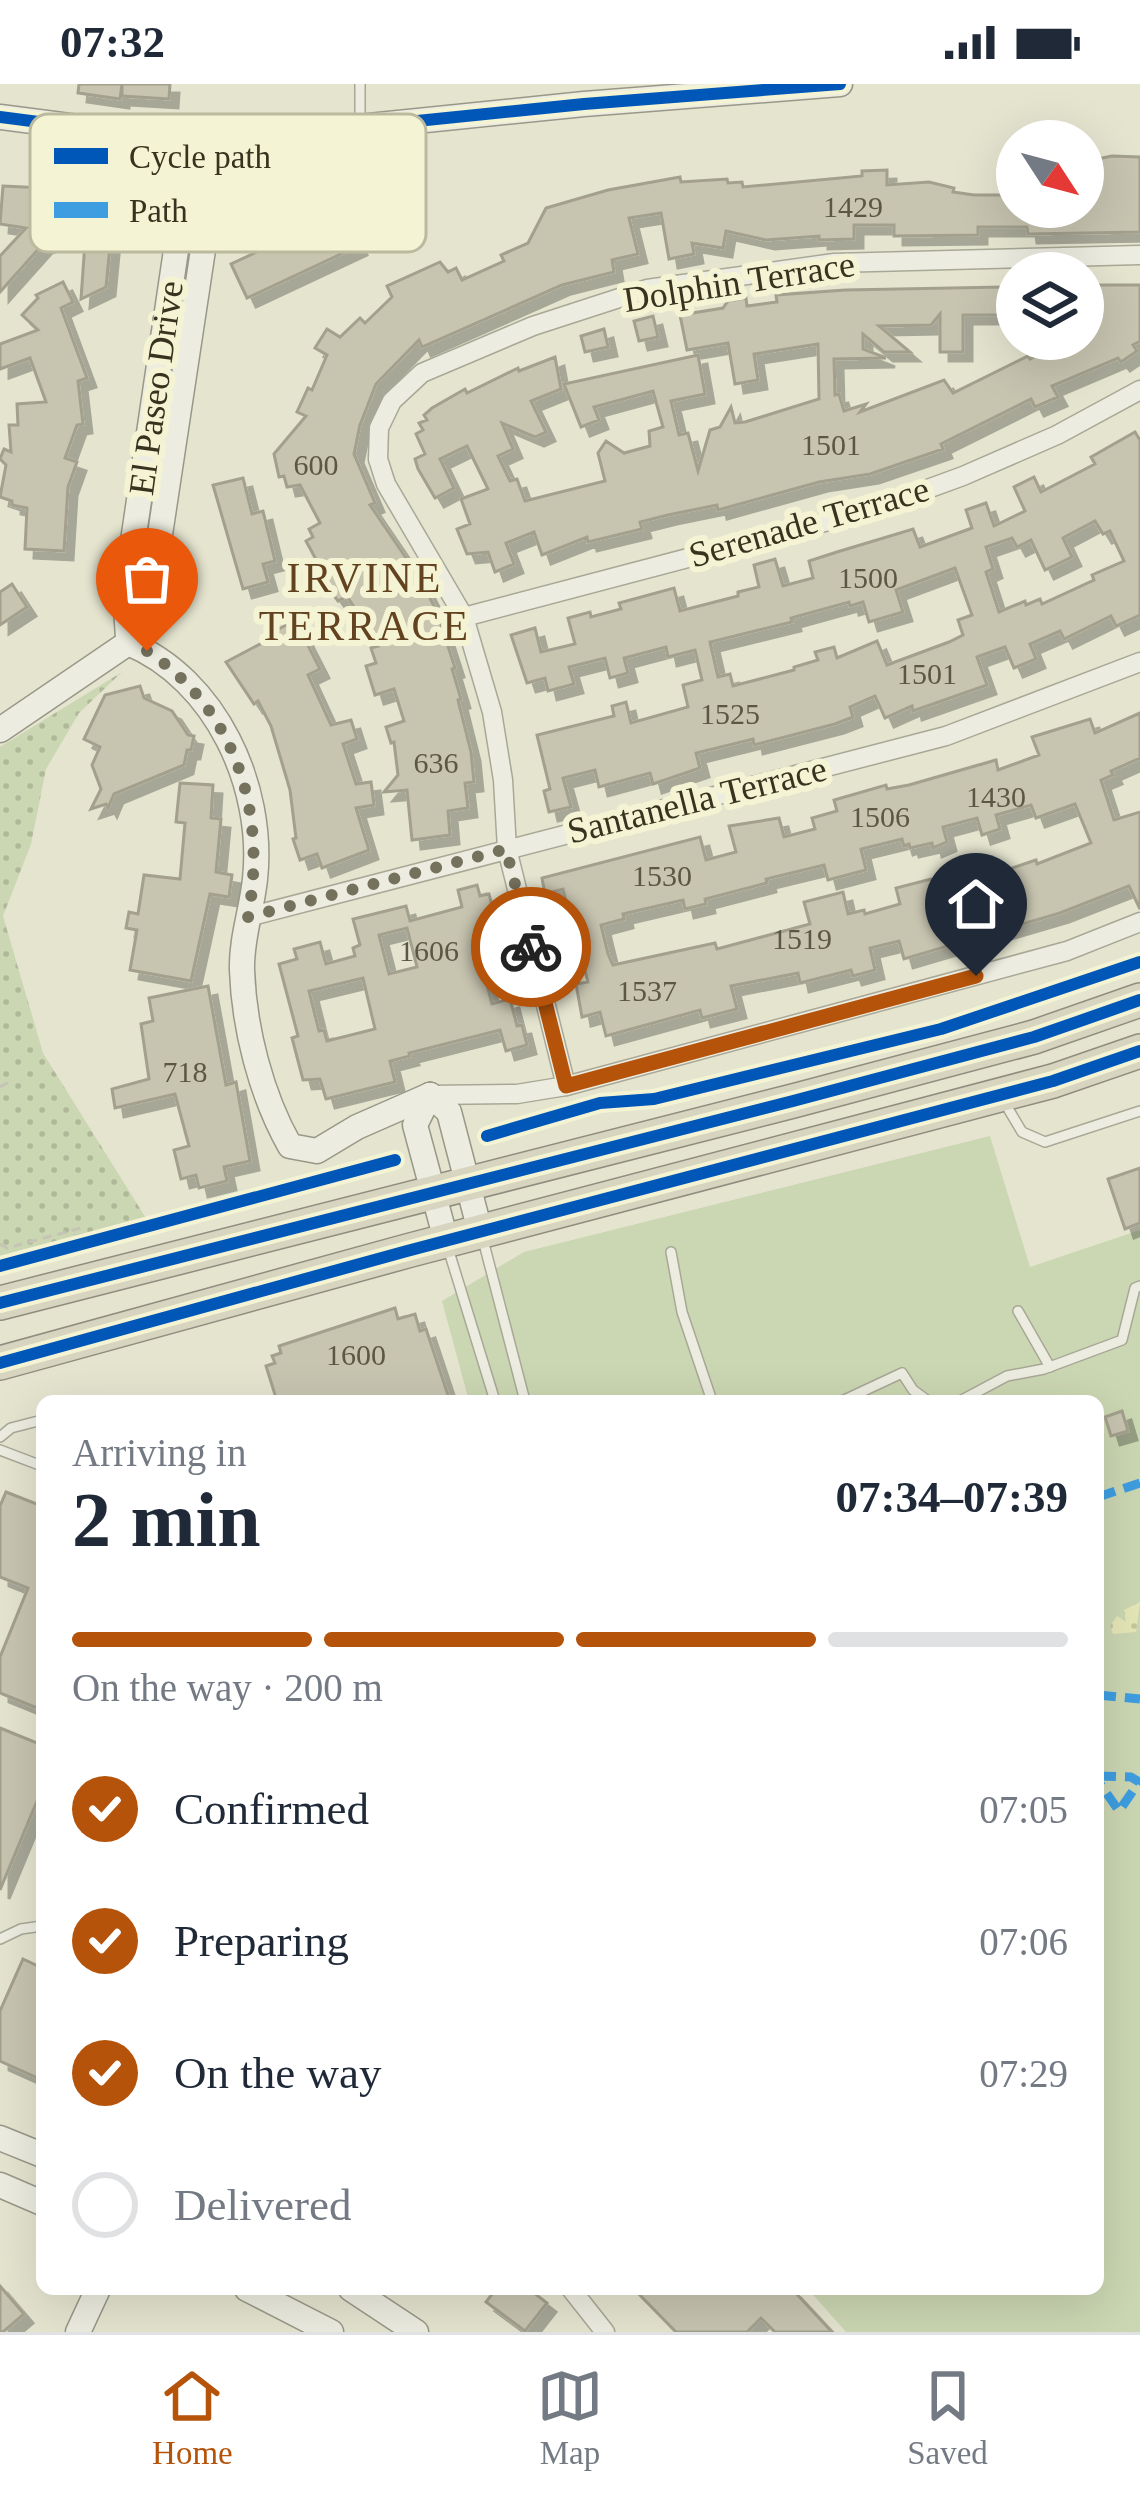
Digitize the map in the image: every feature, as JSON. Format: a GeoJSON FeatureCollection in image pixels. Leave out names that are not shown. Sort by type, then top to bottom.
{"type":"FeatureCollection","features":[{"type":"Feature","properties":{"kind":"highway"},"geometry":{"type":"LineString","coordinates":[[0,1303],[1034,1036],[1140,1000]]}},
{"type":"Feature","properties":{"kind":"highway"},"geometry":{"type":"LineString","coordinates":[[0,1363],[446,1240],[1000,1096],[1140,1051]]}},
{"type":"Feature","properties":{"kind":"street"},"geometry":{"type":"LineString","coordinates":[[426,119],[719,89],[840,84]]}},
{"type":"Feature","properties":{"kind":"street"},"geometry":{"type":"LineString","coordinates":[[0,117],[30,121]]}},
{"type":"Feature","properties":{"kind":"street","name":"El Paseo Drive"},"geometry":{"type":"LineString","coordinates":[[128,643],[125,595],[177,252]]}},
{"type":"Feature","properties":{"kind":"street","name":"El Paseo Drive"},"geometry":{"type":"LineString","coordinates":[[128,643],[151,594],[202,252]]}},
{"type":"Feature","properties":{"kind":"street","name":"Dolphin Terrace"},"geometry":{"type":"LineString","coordinates":[[464,617],[386,484],[378,458],[379,428],[392,401],[422,373],[533,326],[647,289],[834,263],[1140,255]]}},
{"type":"Feature","properties":{"kind":"street","name":"Serenade Terrace"},"geometry":{"type":"LineString","coordinates":[[464,617],[870,510],[1057,435],[1140,390]]}},
{"type":"Feature","properties":{"kind":"street"},"geometry":{"type":"LineString","coordinates":[[464,617],[492,712],[503,780],[506,849],[566,1086]]}},
{"type":"Feature","properties":{"kind":"street"},"geometry":{"type":"LineString","coordinates":[[0,730],[128,643],[163,661],[223,730],[238,762],[256,837],[255,878],[241,963],[268,1108],[290,1146],[317,1151],[357,1127],[430,1095],[517,1094],[566,1086],[1067,951],[1140,922]]}},
{"type":"Feature","properties":{"kind":"street","name":"Santanella Terrace"},"geometry":{"type":"LineString","coordinates":[[248,917],[946,736],[1140,662]]}},
{"type":"Feature","properties":{"kind":"street"},"geometry":{"type":"LineString","coordinates":[[430,1095],[449,1112],[480,1231]]}},
{"type":"Feature","properties":{"kind":"street"},"geometry":{"type":"LineString","coordinates":[[430,1095],[415,1125],[446,1240]]}},
{"type":"Feature","properties":{"kind":"street"},"geometry":{"type":"LineString","coordinates":[[0,2138],[36,2153]]}},
{"type":"Feature","properties":{"kind":"street"},"geometry":{"type":"LineString","coordinates":[[0,2186],[36,2201]]}},
{"type":"Feature","properties":{"kind":"street"},"geometry":{"type":"LineString","coordinates":[[78,2332],[95,2295]]}},
{"type":"Feature","properties":{"kind":"street"},"geometry":{"type":"LineString","coordinates":[[259,2295],[331,2332]]}},
{"type":"Feature","properties":{"kind":"street"},"geometry":{"type":"LineString","coordinates":[[360,2295],[416,2332]]}},
{"type":"Feature","properties":{"kind":"street"},"geometry":{"type":"LineString","coordinates":[[576,2295],[605,2332]]}},
{"type":"Feature","properties":{"kind":"lane"},"geometry":{"type":"LineString","coordinates":[[352,114],[360,84]]}},
{"type":"Feature","properties":{"kind":"lane"},"geometry":{"type":"LineString","coordinates":[[1000,1096],[1022,1132],[1045,1142],[1140,1111]]}},
{"type":"Feature","properties":{"kind":"lane"},"geometry":{"type":"LineString","coordinates":[[480,1231],[523,1395]]}},
{"type":"Feature","properties":{"kind":"lane"},"geometry":{"type":"LineString","coordinates":[[446,1240],[493,1395]]}},
{"type":"Feature","properties":{"kind":"lane"},"geometry":{"type":"LineString","coordinates":[[671,1252],[682,1312],[710,1395]]}},
{"type":"Feature","properties":{"kind":"lane"},"geometry":{"type":"LineString","coordinates":[[973,1395],[1006,1376],[1050,1367],[1122,1340],[1127,1310],[1140,1286]]}},
{"type":"Feature","properties":{"kind":"lane"},"geometry":{"type":"LineString","coordinates":[[1018,1311],[1050,1367]]}},
{"type":"Feature","properties":{"kind":"lane"},"geometry":{"type":"LineString","coordinates":[[854,1395],[902,1372],[920,1395]]}},
{"type":"Feature","properties":{"kind":"lane"},"geometry":{"type":"LineString","coordinates":[[0,1437],[36,1422]]}},
{"type":"Feature","properties":{"kind":"lane"},"geometry":{"type":"LineString","coordinates":[[0,1450],[36,1464]]}},
{"type":"Feature","properties":{"kind":"lane"},"geometry":{"type":"LineString","coordinates":[[0,1939],[36,1927]]}},
{"type":"Feature","properties":{"kind":"path"},"geometry":{"type":"LineString","coordinates":[[0,1087],[13,1080]]}},
{"type":"Feature","properties":{"kind":"path"},"geometry":{"type":"LineString","coordinates":[[0,1244],[7,1247],[81,1228],[82,1234],[75,1236],[78,1246]]}},
{"type":"Feature","properties":{"kind":"path"},"geometry":{"type":"LineString","coordinates":[[59,1251],[101,1241]]}},
{"type":"Feature","properties":{"kind":"shaded area"},"geometry":{"type":"Polygon","coordinates":[[[122,672],[79,713],[46,769],[31,844],[3,916],[43,1053],[149,1223],[0,1257],[0,747],[122,672]]]}},
{"type":"Feature","properties":{"kind":"shaded area"},"geometry":{"type":"Polygon","coordinates":[[[990,1136],[1030,1267],[1140,1230],[1140,2332],[846,2332],[813,2295],[1104,2295],[1104,1395],[467,1395],[442,1301],[524,1252],[990,1136]]]}},
{"type":"Feature","properties":{"kind":"sand"},"geometry":{"type":"Polygon","coordinates":[[[1140,1602],[1136,1632],[1113,1634],[1110,1626],[1117,1616],[1126,1622],[1124,1610],[1140,1602]]]}},
{"type":"Feature","properties":{"kind":"building"},"geometry":{"type":"Polygon","coordinates":[[[79,84],[122,84],[120,99],[78,93],[79,84]]]}},
{"type":"Feature","properties":{"kind":"building"},"geometry":{"type":"Polygon","coordinates":[[[122,84],[170,84],[169,99],[122,96],[122,84]]]}},
{"type":"Feature","properties":{"kind":"building"},"geometry":{"type":"Polygon","coordinates":[[[1140,157],[1140,232],[1028,234],[1027,228],[1104,228],[1104,158],[1140,157]]]}},
{"type":"Feature","properties":{"kind":"building"},"geometry":{"type":"Polygon","coordinates":[[[887,170],[887,185],[929,182],[974,195],[996,195],[996,227],[978,227],[978,235],[894,236],[894,225],[854,225],[854,239],[766,240],[726,231],[723,248],[692,243],[694,254],[669,259],[661,213],[629,218],[638,254],[612,260],[614,272],[562,285],[422,347],[419,340],[376,384],[354,454],[375,503],[370,505],[437,612],[455,668],[474,782],[465,783],[468,808],[448,811],[450,835],[412,840],[407,790],[384,792],[398,775],[394,742],[386,727],[404,721],[394,689],[375,695],[366,666],[376,663],[371,648],[378,646],[347,596],[338,601],[323,581],[326,578],[306,541],[313,537],[309,529],[320,523],[300,485],[287,487],[284,476],[279,477],[274,454],[306,416],[297,412],[327,355],[315,348],[327,329],[340,337],[360,318],[365,323],[392,297],[387,286],[440,262],[448,272],[456,268],[462,280],[504,261],[501,255],[528,243],[546,208],[608,190],[680,177],[681,182],[727,179],[728,183],[742,182],[743,187],[887,170]]]}},
{"type":"Feature","properties":{"kind":"building"},"geometry":{"type":"Polygon","coordinates":[[[3,186],[30,187],[30,252],[36,252],[0,292],[0,256],[26,228],[0,224],[3,186]]]}},
{"type":"Feature","properties":{"kind":"building"},"geometry":{"type":"Polygon","coordinates":[[[84,252],[109,252],[106,287],[81,299],[84,252]]]}},
{"type":"Feature","properties":{"kind":"building"},"geometry":{"type":"Polygon","coordinates":[[[257,252],[345,252],[247,298],[231,264],[257,252]]]}},
{"type":"Feature","properties":{"kind":"building"},"geometry":{"type":"Polygon","coordinates":[[[63,282],[73,302],[61,308],[87,378],[78,381],[83,424],[77,425],[65,458],[77,462],[68,487],[64,551],[25,549],[27,508],[0,497],[6,465],[0,459],[4,449],[11,452],[9,425],[18,425],[17,404],[46,402],[30,358],[0,369],[0,344],[38,330],[22,315],[36,295],[63,282]]]}},
{"type":"Feature","properties":{"kind":"building"},"geometry":{"type":"Polygon","coordinates":[[[1104,285],[1140,285],[1140,341],[1133,345],[1137,351],[1121,362],[1118,358],[1052,386],[1058,397],[1035,407],[1031,399],[941,444],[943,449],[870,474],[819,482],[718,510],[717,505],[640,522],[642,529],[588,542],[587,537],[542,555],[534,532],[506,543],[514,564],[495,572],[488,552],[467,554],[457,529],[470,524],[461,499],[488,489],[467,446],[440,459],[454,488],[435,498],[415,459],[425,454],[416,434],[423,430],[419,423],[427,420],[424,415],[432,408],[465,389],[467,393],[518,368],[555,357],[561,389],[531,401],[546,432],[535,437],[502,423],[513,449],[498,456],[510,481],[517,479],[525,501],[605,481],[598,453],[606,441],[624,453],[650,446],[649,431],[663,427],[653,391],[594,407],[599,420],[581,427],[564,384],[698,355],[705,394],[671,401],[679,435],[688,433],[698,471],[710,430],[720,427],[731,407],[735,423],[819,399],[818,344],[754,354],[758,380],[735,384],[728,343],[687,350],[680,315],[723,308],[728,301],[746,298],[747,306],[777,302],[776,295],[996,287],[996,315],[963,315],[963,352],[940,352],[940,314],[931,325],[879,326],[910,352],[884,352],[863,334],[863,349],[886,358],[834,359],[835,395],[839,394],[844,411],[866,404],[860,412],[944,380],[953,393],[1020,360],[1104,360],[1104,285]]]}},
{"type":"Feature","properties":{"kind":"building"},"geometry":{"type":"Polygon","coordinates":[[[653,316],[658,337],[639,341],[634,321],[653,316]]]}},
{"type":"Feature","properties":{"kind":"building"},"geometry":{"type":"Polygon","coordinates":[[[604,329],[608,347],[585,352],[581,336],[604,329]]]}},
{"type":"Feature","properties":{"kind":"building"},"geometry":{"type":"Polygon","coordinates":[[[1135,432],[1140,440],[1140,615],[1116,626],[1111,616],[1064,639],[1060,631],[1030,644],[1036,659],[1014,668],[1005,647],[977,657],[987,685],[913,711],[912,706],[885,718],[875,696],[850,707],[853,717],[835,724],[754,745],[753,739],[696,753],[700,768],[653,784],[650,773],[599,787],[595,770],[563,778],[571,807],[549,812],[544,791],[550,789],[537,735],[614,716],[612,706],[626,702],[631,723],[688,707],[683,685],[702,680],[695,650],[668,657],[666,647],[624,658],[628,673],[610,678],[605,658],[569,667],[574,684],[548,691],[545,678],[527,683],[511,635],[535,628],[541,652],[575,644],[568,618],[621,609],[619,603],[674,588],[680,611],[738,596],[738,592],[759,587],[754,565],[775,559],[783,586],[813,578],[809,561],[837,552],[913,529],[920,547],[972,528],[966,510],[986,503],[994,526],[1025,511],[1014,487],[1034,477],[1041,492],[1095,464],[1091,457],[1135,432]],[[1095,521],[1063,538],[1072,557],[1045,570],[1031,540],[1017,547],[1012,538],[986,547],[993,569],[986,572],[999,612],[1025,601],[1026,605],[1040,599],[1042,604],[1124,561],[1110,531],[1103,534],[1095,521]],[[955,568],[896,590],[903,612],[869,622],[863,602],[850,606],[849,602],[710,642],[718,677],[730,674],[733,686],[794,670],[818,660],[815,652],[834,647],[837,658],[877,641],[887,665],[949,642],[963,635],[958,620],[972,615],[955,568]]]}},
{"type":"Feature","properties":{"kind":"building"},"geometry":{"type":"Polygon","coordinates":[[[243,478],[252,514],[263,511],[275,561],[263,564],[268,582],[243,589],[213,485],[243,478]]]}},
{"type":"Feature","properties":{"kind":"building"},"geometry":{"type":"Polygon","coordinates":[[[12,584],[27,607],[0,625],[0,592],[12,584]]]}},
{"type":"Feature","properties":{"kind":"building"},"geometry":{"type":"Polygon","coordinates":[[[295,620],[320,669],[308,675],[331,725],[351,720],[357,739],[343,744],[356,784],[371,782],[374,805],[356,808],[369,850],[322,868],[317,854],[300,860],[293,839],[290,790],[271,726],[258,701],[254,704],[226,662],[279,634],[277,630],[295,620]]]}},
{"type":"Feature","properties":{"kind":"building"},"geometry":{"type":"Polygon","coordinates":[[[140,686],[144,698],[172,711],[188,735],[194,736],[191,750],[187,750],[184,765],[114,794],[108,808],[106,804],[91,809],[101,789],[92,765],[100,747],[84,739],[105,695],[140,686]]]}},
{"type":"Feature","properties":{"kind":"building"},"geometry":{"type":"Polygon","coordinates":[[[1140,713],[1140,758],[1101,780],[1114,820],[1140,812],[1140,909],[1129,886],[1060,913],[904,959],[899,941],[870,948],[875,970],[853,976],[851,970],[800,983],[798,973],[731,986],[737,1009],[702,1018],[700,1010],[606,1036],[600,1012],[582,1017],[576,984],[588,982],[577,940],[558,945],[552,921],[570,917],[563,889],[545,894],[542,878],[700,837],[706,860],[736,852],[729,826],[779,818],[784,837],[815,829],[812,818],[837,811],[834,800],[996,760],[998,770],[1039,755],[1032,737],[1090,719],[1095,733],[1140,713]],[[1075,804],[1036,818],[1031,805],[996,815],[1000,829],[982,835],[977,818],[943,827],[947,842],[933,848],[932,843],[910,848],[902,839],[861,849],[866,870],[828,880],[824,865],[705,899],[706,904],[685,909],[683,900],[623,914],[624,919],[601,925],[613,965],[715,943],[717,949],[810,924],[804,902],[843,892],[848,914],[864,910],[865,914],[900,904],[896,888],[931,879],[934,889],[966,881],[962,866],[981,860],[985,877],[1091,843],[1075,804]]]}},
{"type":"Feature","properties":{"kind":"building"},"geometry":{"type":"Polygon","coordinates":[[[180,783],[213,785],[211,818],[221,819],[216,872],[232,875],[229,897],[210,894],[191,981],[130,970],[137,930],[126,928],[129,912],[138,914],[144,875],[180,879],[185,823],[176,822],[180,783]]]}},
{"type":"Feature","properties":{"kind":"building"},"geometry":{"type":"Polygon","coordinates":[[[477,885],[480,896],[489,894],[497,924],[505,922],[508,945],[500,947],[505,965],[483,970],[492,1004],[510,999],[527,1045],[506,1051],[500,1030],[409,1053],[390,1061],[395,1082],[326,1099],[320,1079],[303,1080],[292,1038],[298,1036],[279,964],[297,959],[294,949],[320,942],[326,964],[355,956],[353,948],[360,945],[353,919],[406,906],[410,921],[462,907],[458,890],[477,885]],[[407,928],[379,935],[389,974],[417,967],[407,928]],[[363,978],[309,991],[319,1031],[324,1030],[327,1041],[375,1029],[363,978]]]}},
{"type":"Feature","properties":{"kind":"building"},"geometry":{"type":"Polygon","coordinates":[[[208,986],[226,1085],[236,1082],[250,1161],[224,1167],[227,1181],[199,1188],[196,1175],[181,1179],[174,1150],[189,1146],[175,1094],[115,1108],[112,1089],[149,1079],[141,1024],[153,1021],[149,998],[208,986]]]}},
{"type":"Feature","properties":{"kind":"building"},"geometry":{"type":"Polygon","coordinates":[[[1140,1168],[1140,1223],[1125,1229],[1108,1179],[1140,1168]]]}},
{"type":"Feature","properties":{"kind":"building"},"geometry":{"type":"Polygon","coordinates":[[[395,1308],[398,1319],[415,1314],[420,1331],[426,1329],[448,1395],[275,1395],[266,1366],[275,1363],[272,1356],[281,1353],[279,1346],[395,1308]]]}},
{"type":"Feature","properties":{"kind":"building"},"geometry":{"type":"Polygon","coordinates":[[[1122,1411],[1128,1431],[1111,1436],[1105,1417],[1122,1411]]]}},
{"type":"Feature","properties":{"kind":"building"},"geometry":{"type":"Polygon","coordinates":[[[6,1492],[36,1504],[36,1708],[0,1693],[0,1657],[28,1588],[0,1577],[0,1506],[6,1492]]]}},
{"type":"Feature","properties":{"kind":"building"},"geometry":{"type":"Polygon","coordinates":[[[0,1728],[36,1743],[36,1803],[0,1890],[0,1728]]]}},
{"type":"Feature","properties":{"kind":"building"},"geometry":{"type":"Polygon","coordinates":[[[23,1959],[36,1965],[36,2077],[0,2061],[0,2011],[23,1959]]]}},
{"type":"Feature","properties":{"kind":"building"},"geometry":{"type":"Polygon","coordinates":[[[0,2286],[24,2314],[3,2332],[0,2332],[0,2286]]]}},
{"type":"Feature","properties":{"kind":"building"},"geometry":{"type":"Polygon","coordinates":[[[491,2295],[537,2295],[547,2303],[525,2331],[486,2302],[491,2295]]]}},
{"type":"Feature","properties":{"kind":"building"},"geometry":{"type":"Polygon","coordinates":[[[640,2295],[798,2295],[832,2332],[775,2332],[761,2318],[747,2332],[676,2332],[640,2295]]]}},
{"type":"Feature","properties":{"kind":"marked path"},"geometry":{"type":"LineString","coordinates":[[1104,1495],[1140,1483]]}},
{"type":"Feature","properties":{"kind":"marked path"},"geometry":{"type":"LineString","coordinates":[[1104,1696],[1140,1699]]}},
{"type":"Feature","properties":{"kind":"marked path"},"geometry":{"type":"LineString","coordinates":[[1104,1776],[1131,1777],[1139,1782],[1119,1811],[1104,1790]]}},
{"type":"Feature","properties":{"kind":"cycle path"},"geometry":{"type":"LineString","coordinates":[[426,120],[840,84]]}},
{"type":"Feature","properties":{"kind":"cycle path"},"geometry":{"type":"LineString","coordinates":[[0,117],[30,121]]}},
{"type":"Feature","properties":{"kind":"cycle path"},"geometry":{"type":"LineString","coordinates":[[487,1136],[600,1103],[654,1099],[941,1029],[1140,962]]}},
{"type":"Feature","properties":{"kind":"cycle path"},"geometry":{"type":"LineString","coordinates":[[0,1303],[1034,1037],[1140,1000]]}},
{"type":"Feature","properties":{"kind":"cycle path"},"geometry":{"type":"LineString","coordinates":[[0,1363],[1053,1081],[1140,1051]]}},
{"type":"Feature","properties":{"kind":"cycle path"},"geometry":{"type":"LineString","coordinates":[[0,1266],[395,1160]]}},
{"type":"Feature","properties":{"kind":"way so far"},"geometry":{"type":"LineString","coordinates":[[147,651],[206,705],[238,762],[256,837],[248,917],[506,849],[531,947]]}},
{"type":"Feature","properties":{"kind":"district","name":"IRVINE TERRACE"},"geometry":{"type":"Point","coordinates":[365,602]}},
{"type":"Feature","properties":{"kind":"route"},"geometry":{"type":"LineString","coordinates":[[531,947],[566,1086],[976,976]]}}]}
